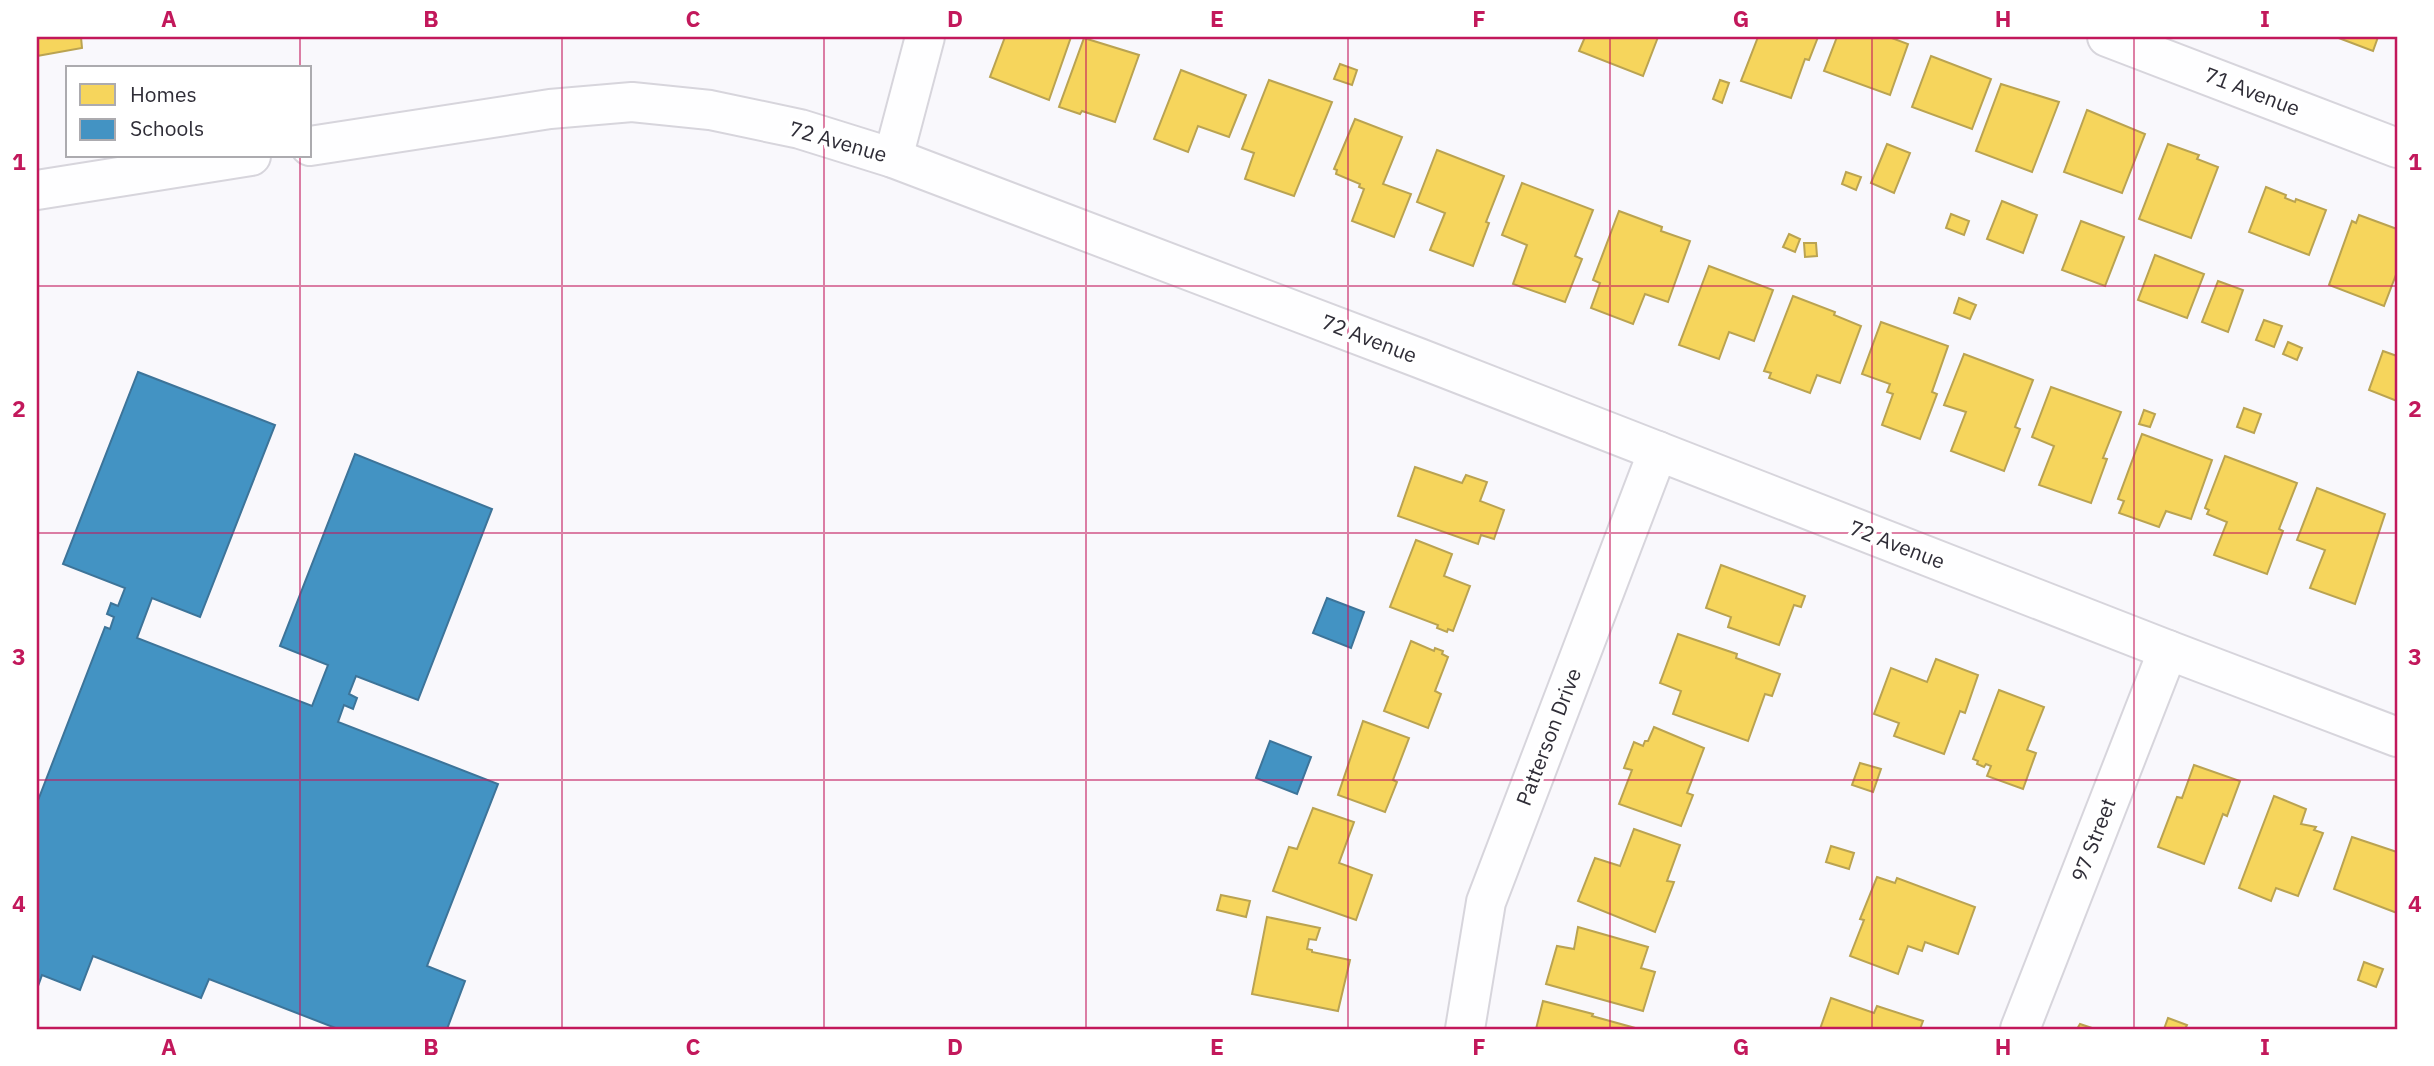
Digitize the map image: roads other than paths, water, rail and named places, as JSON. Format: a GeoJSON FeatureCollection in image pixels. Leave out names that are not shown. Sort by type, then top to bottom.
{"type":"FeatureCollection","features":[{"type":"Feature","properties":{"kind":"street"},"geometry":{"type":"LineString","coordinates":[[893,158],[925,37]]}},
{"type":"Feature","properties":{"kind":"street","name":"71 Avenue"},"geometry":{"type":"LineString","coordinates":[[2107,37],[2397,148]]}},
{"type":"Feature","properties":{"kind":"street","name":"72 Avenue"},"geometry":{"type":"LineString","coordinates":[[312,146],[550,108],[632,102],[710,110],[800,130],[893,158],[2397,737]]}},
{"type":"Feature","properties":{"kind":"street"},"geometry":{"type":"LineString","coordinates":[[37,190],[238,158]]}},
{"type":"Feature","properties":{"kind":"street","name":"Patterson Drive"},"geometry":{"type":"LineString","coordinates":[[1465,1029],[1486,902],[1658,452]]}},
{"type":"Feature","properties":{"kind":"street","name":"97 Street"},"geometry":{"type":"LineString","coordinates":[[2020,1029],[2168,650]]}}]}
